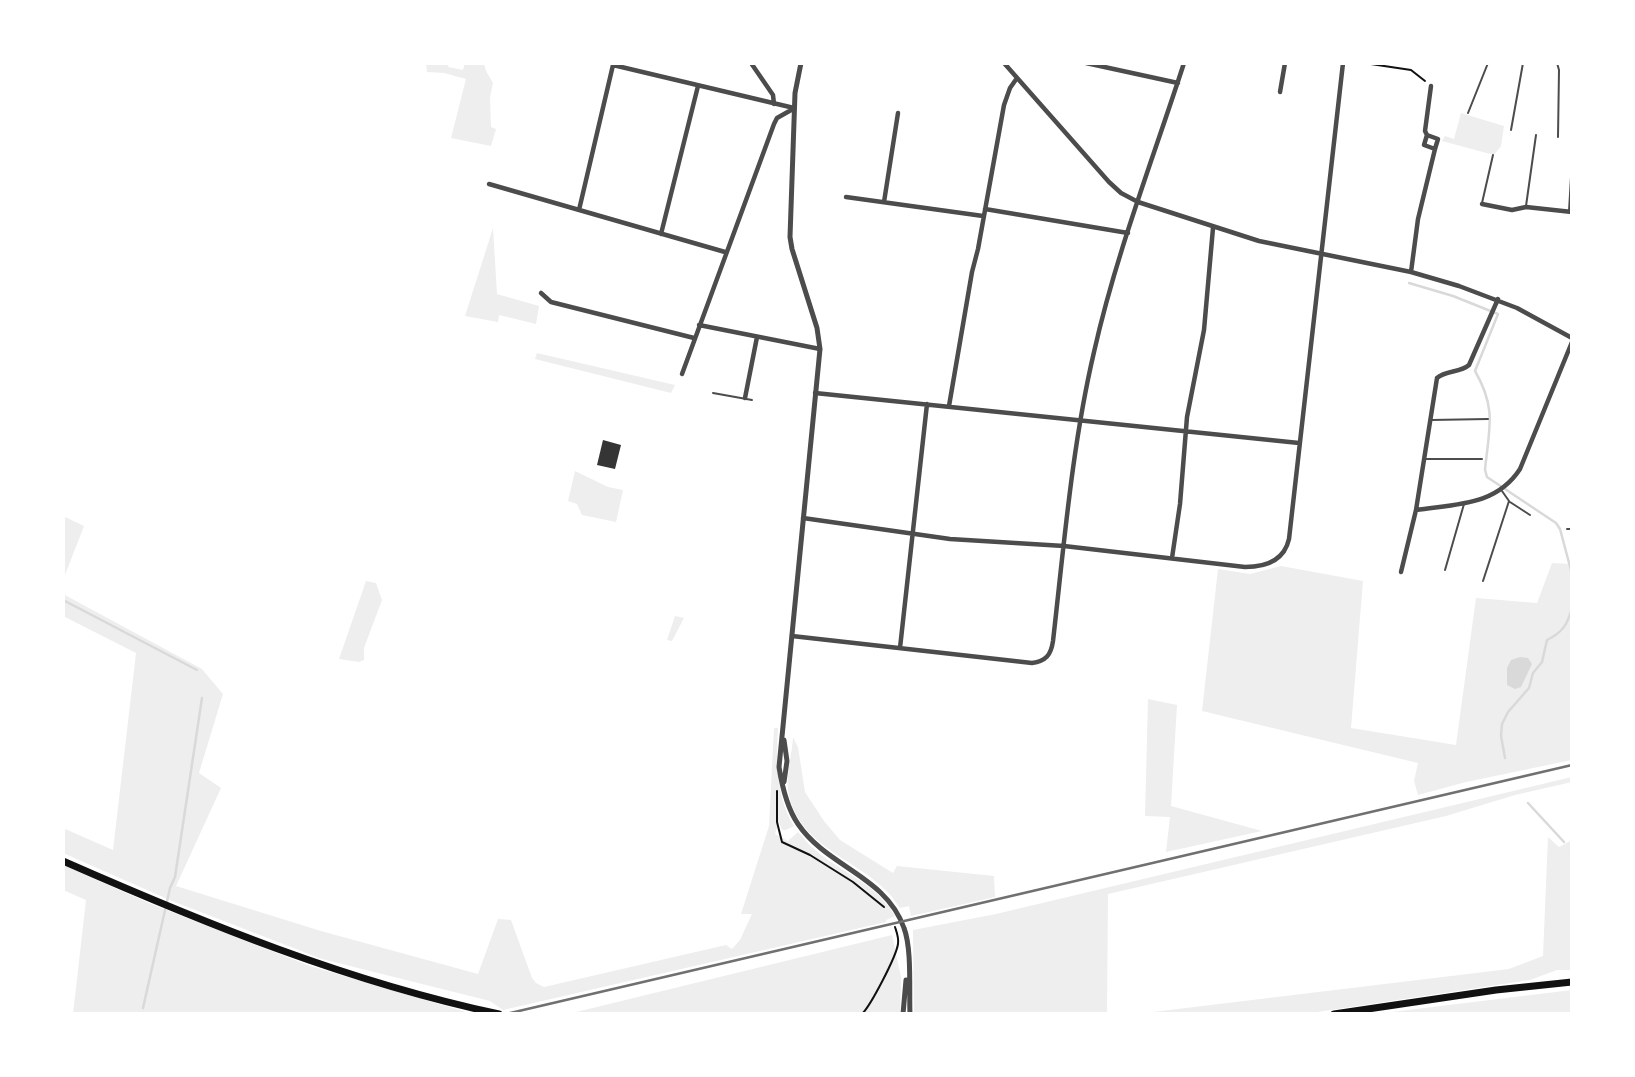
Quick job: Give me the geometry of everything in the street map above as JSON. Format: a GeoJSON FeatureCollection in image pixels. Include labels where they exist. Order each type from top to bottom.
{"type":"FeatureCollection","features":[{"type":"Feature","properties":{"kind":"main road"},"geometry":{"type":"LineString","coordinates":[[63,861],[174,909],[315,963],[499,1014]]}},
{"type":"Feature","properties":{"kind":"main road"},"geometry":{"type":"LineString","coordinates":[[1334,1014],[1496,990],[1572,982]]}},
{"type":"Feature","properties":{"kind":"street"},"geometry":{"type":"LineString","coordinates":[[751,63],[773,95],[774,104]]}},
{"type":"Feature","properties":{"kind":"street"},"geometry":{"type":"LineString","coordinates":[[801,63],[794,108],[791,244],[817,328],[820,349],[783,738],[787,761],[784,785],[790,809],[806,835],[821,849],[879,889],[890,902],[906,935],[910,1014]]}},
{"type":"Feature","properties":{"kind":"street"},"geometry":{"type":"LineString","coordinates":[[1004,63],[1109,182],[1121,193],[1138,202],[1259,241],[1411,272],[1498,299],[1572,340],[1520,469],[1504,489],[1483,499],[1416,510]]}},
{"type":"Feature","properties":{"kind":"street"},"geometry":{"type":"LineString","coordinates":[[1086,63],[1178,83]]}},
{"type":"Feature","properties":{"kind":"street"},"geometry":{"type":"LineString","coordinates":[[792,636],[1032,663],[1045,659],[1052,649],[1080,420],[1097,337],[1184,63]]}},
{"type":"Feature","properties":{"kind":"street"},"geometry":{"type":"LineString","coordinates":[[1280,92],[1285,63]]}},
{"type":"Feature","properties":{"kind":"street"},"geometry":{"type":"LineString","coordinates":[[802,518],[977,541],[1064,546],[1257,567],[1273,563],[1287,548],[1289,539],[1343,63]]}},
{"type":"Feature","properties":{"kind":"street"},"geometry":{"type":"LineString","coordinates":[[579,210],[613,65],[794,108]]}},
{"type":"Feature","properties":{"kind":"street"},"geometry":{"type":"LineString","coordinates":[[950,406],[1004,105],[1017,78]]}},
{"type":"Feature","properties":{"kind":"street"},"geometry":{"type":"LineString","coordinates":[[661,234],[698,86]]}},
{"type":"Feature","properties":{"kind":"street"},"geometry":{"type":"LineString","coordinates":[[1431,86],[1424,145],[1435,149]]}},
{"type":"Feature","properties":{"kind":"street"},"geometry":{"type":"LineString","coordinates":[[682,374],[725,251],[774,124],[777,118],[794,108]]}},
{"type":"Feature","properties":{"kind":"street"},"geometry":{"type":"LineString","coordinates":[[884,202],[898,113]]}},
{"type":"Feature","properties":{"kind":"street"},"geometry":{"type":"LineString","coordinates":[[1411,272],[1418,219],[1438,139],[1427,135]]}},
{"type":"Feature","properties":{"kind":"street"},"geometry":{"type":"LineString","coordinates":[[489,184],[725,251]]}},
{"type":"Feature","properties":{"kind":"street"},"geometry":{"type":"LineString","coordinates":[[846,197],[983,216]]}},
{"type":"Feature","properties":{"kind":"street"},"geometry":{"type":"LineString","coordinates":[[1482,204],[1512,210],[1526,206],[1570,212]]}},
{"type":"Feature","properties":{"kind":"street"},"geometry":{"type":"LineString","coordinates":[[985,209],[1128,233]]}},
{"type":"Feature","properties":{"kind":"street"},"geometry":{"type":"LineString","coordinates":[[1172,558],[1180,504],[1185,432],[1204,330],[1213,228]]}},
{"type":"Feature","properties":{"kind":"street"},"geometry":{"type":"LineString","coordinates":[[541,293],[551,302],[694,338]]}},
{"type":"Feature","properties":{"kind":"street"},"geometry":{"type":"LineString","coordinates":[[1401,572],[1416,510],[1437,379],[1441,374],[1463,370],[1469,365],[1498,299]]}},
{"type":"Feature","properties":{"kind":"street"},"geometry":{"type":"LineString","coordinates":[[699,325],[820,349]]}},
{"type":"Feature","properties":{"kind":"street"},"geometry":{"type":"LineString","coordinates":[[745,398],[757,337]]}},
{"type":"Feature","properties":{"kind":"street"},"geometry":{"type":"LineString","coordinates":[[815,393],[1299,443]]}},
{"type":"Feature","properties":{"kind":"street"},"geometry":{"type":"LineString","coordinates":[[900,648],[927,404]]}},
{"type":"Feature","properties":{"kind":"street"},"geometry":{"type":"LineString","coordinates":[[903,1014],[908,970]]}},
{"type":"Feature","properties":{"kind":"lane"},"geometry":{"type":"LineString","coordinates":[[1468,113],[1488,63]]}},
{"type":"Feature","properties":{"kind":"lane"},"geometry":{"type":"LineString","coordinates":[[1511,131],[1524,63]]}},
{"type":"Feature","properties":{"kind":"lane"},"geometry":{"type":"LineString","coordinates":[[1557,63],[1558,137]]}},
{"type":"Feature","properties":{"kind":"lane"},"geometry":{"type":"LineString","coordinates":[[1526,206],[1536,135]]}},
{"type":"Feature","properties":{"kind":"lane"},"geometry":{"type":"LineString","coordinates":[[1482,204],[1493,155]]}},
{"type":"Feature","properties":{"kind":"lane"},"geometry":{"type":"LineString","coordinates":[[1570,212],[1572,160]]}},
{"type":"Feature","properties":{"kind":"lane"},"geometry":{"type":"LineString","coordinates":[[713,393],[752,400]]}},
{"type":"Feature","properties":{"kind":"lane"},"geometry":{"type":"LineString","coordinates":[[1430,420],[1488,419]]}},
{"type":"Feature","properties":{"kind":"lane"},"geometry":{"type":"LineString","coordinates":[[1424,459],[1482,459]]}},
{"type":"Feature","properties":{"kind":"lane"},"geometry":{"type":"LineString","coordinates":[[1504,489],[1509,501],[1530,515]]}},
{"type":"Feature","properties":{"kind":"lane"},"geometry":{"type":"LineString","coordinates":[[1483,581],[1509,501]]}},
{"type":"Feature","properties":{"kind":"lane"},"geometry":{"type":"LineString","coordinates":[[1445,570],[1465,503]]}},
{"type":"Feature","properties":{"kind":"lane"},"geometry":{"type":"LineString","coordinates":[[1567,529],[1572,529]]}},
{"type":"Feature","properties":{"kind":"path"},"geometry":{"type":"LineString","coordinates":[[1364,63],[1411,70],[1431,86]]}},
{"type":"Feature","properties":{"kind":"path"},"geometry":{"type":"LineString","coordinates":[[777,817],[782,842],[810,855],[853,882],[884,908]]}},
{"type":"Feature","properties":{"kind":"path"},"geometry":{"type":"LineString","coordinates":[[862,1014],[869,1007],[898,946],[894,921]]}},
{"type":"Feature","properties":{"kind":"shaded area"},"geometry":{"type":"Polygon","coordinates":[[[426,63],[449,63],[448,67],[463,70],[465,63],[484,63],[493,83],[490,97],[491,127],[496,129],[491,146],[451,138],[466,79],[427,72],[426,63]]]}},
{"type":"Feature","properties":{"kind":"shaded area"},"geometry":{"type":"Polygon","coordinates":[[[1461,113],[1504,126],[1501,146],[1494,155],[1442,141],[1445,136],[1454,139],[1461,113]]]}},
{"type":"Feature","properties":{"kind":"shaded area"},"geometry":{"type":"Polygon","coordinates":[[[493,228],[497,294],[539,306],[536,324],[499,315],[498,322],[465,316],[493,228]]]}},
{"type":"Feature","properties":{"kind":"shaded area"},"geometry":{"type":"Polygon","coordinates":[[[537,353],[675,385],[671,393],[535,359],[537,353]]]}},
{"type":"Feature","properties":{"kind":"shaded area"},"geometry":{"type":"Polygon","coordinates":[[[575,471],[608,487],[623,490],[616,522],[582,515],[577,504],[568,501],[575,471]]]}},
{"type":"Feature","properties":{"kind":"shaded area"},"geometry":{"type":"Polygon","coordinates":[[[63,516],[84,526],[63,580],[63,516]]]}},
{"type":"Feature","properties":{"kind":"shaded area"},"geometry":{"type":"Polygon","coordinates":[[[1552,563],[1572,564],[1572,760],[1418,795],[1414,781],[1418,763],[1202,711],[1218,569],[1250,574],[1281,566],[1363,581],[1351,728],[1456,745],[1476,598],[1537,603],[1552,563]]]}},
{"type":"Feature","properties":{"kind":"shaded area"},"geometry":{"type":"Polygon","coordinates":[[[366,581],[376,583],[382,600],[364,648],[364,660],[359,662],[339,659],[366,581]]]}},
{"type":"Feature","properties":{"kind":"shaded area"},"geometry":{"type":"Polygon","coordinates":[[[63,594],[202,669],[223,694],[199,773],[221,788],[176,886],[321,931],[478,974],[498,919],[511,920],[532,978],[544,987],[726,945],[732,949],[740,940],[752,914],[741,914],[769,826],[774,728],[778,728],[777,766],[780,791],[794,826],[782,830],[779,822],[775,834],[788,841],[798,832],[825,858],[868,886],[895,916],[886,922],[503,1010],[490,1001],[322,959],[172,901],[63,853],[63,828],[113,850],[136,653],[63,616],[63,594]]]}},
{"type":"Feature","properties":{"kind":"shaded area"},"geometry":{"type":"Polygon","coordinates":[[[675,616],[684,618],[672,641],[667,640],[675,616]]]}},
{"type":"Feature","properties":{"kind":"shaded area"},"geometry":{"type":"Polygon","coordinates":[[[1528,658],[1532,664],[1521,687],[1515,689],[1507,685],[1507,668],[1511,660],[1528,658]]]}},
{"type":"Feature","properties":{"kind":"shaded area"},"geometry":{"type":"Polygon","coordinates":[[[1148,699],[1177,705],[1171,806],[1262,831],[1166,852],[1170,817],[1145,816],[1148,699]]]}},
{"type":"Feature","properties":{"kind":"shaded area"},"geometry":{"type":"Polygon","coordinates":[[[793,737],[798,747],[805,792],[840,840],[893,873],[897,866],[994,876],[995,897],[911,916],[909,906],[900,908],[888,892],[873,879],[822,844],[796,815],[788,789],[793,737]]]}},
{"type":"Feature","properties":{"kind":"shaded area"},"geometry":{"type":"Polygon","coordinates":[[[1572,777],[1572,782],[1515,795],[1446,816],[1108,894],[1107,1014],[914,1014],[913,930],[996,914],[1572,777]]]}},
{"type":"Feature","properties":{"kind":"shaded area"},"geometry":{"type":"Polygon","coordinates":[[[1548,837],[1559,847],[1572,840],[1572,970],[1557,970],[1530,980],[1304,1014],[1136,1014],[1509,969],[1543,956],[1548,837]]]}},
{"type":"Feature","properties":{"kind":"shaded area"},"geometry":{"type":"Polygon","coordinates":[[[63,865],[151,904],[310,966],[473,1014],[73,1014],[86,900],[63,890],[63,865]]]}},
{"type":"Feature","properties":{"kind":"shaded area"},"geometry":{"type":"Polygon","coordinates":[[[892,935],[901,977],[900,1014],[568,1014],[892,935]]]}},
{"type":"Feature","properties":{"kind":"shaded area"},"geometry":{"type":"Polygon","coordinates":[[[1572,990],[1572,1014],[1375,1014],[1572,990]]]}},
{"type":"Feature","properties":{"kind":"building"},"geometry":{"type":"Polygon","coordinates":[[[603,440],[621,445],[615,469],[597,465],[603,440]]]}},
{"type":"Feature","properties":{"kind":"waterway"},"geometry":{"type":"LineString","coordinates":[[1409,283],[1453,296],[1498,314],[1475,371],[1489,408],[1485,470],[1487,477],[1556,523],[1572,574]]}},
{"type":"Feature","properties":{"kind":"waterway"},"geometry":{"type":"LineString","coordinates":[[63,600],[197,670]]}},
{"type":"Feature","properties":{"kind":"waterway"},"geometry":{"type":"LineString","coordinates":[[1505,758],[1502,724],[1508,712],[1529,688],[1533,673],[1542,662],[1547,640],[1564,627],[1572,607]]}},
{"type":"Feature","properties":{"kind":"waterway"},"geometry":{"type":"LineString","coordinates":[[143,1008],[170,888],[175,877],[202,698]]}},
{"type":"Feature","properties":{"kind":"waterway"},"geometry":{"type":"LineString","coordinates":[[1528,803],[1564,842]]}},
{"type":"Feature","properties":{"kind":"railway"},"geometry":{"type":"LineString","coordinates":[[506,1014],[1572,765]]}}]}
